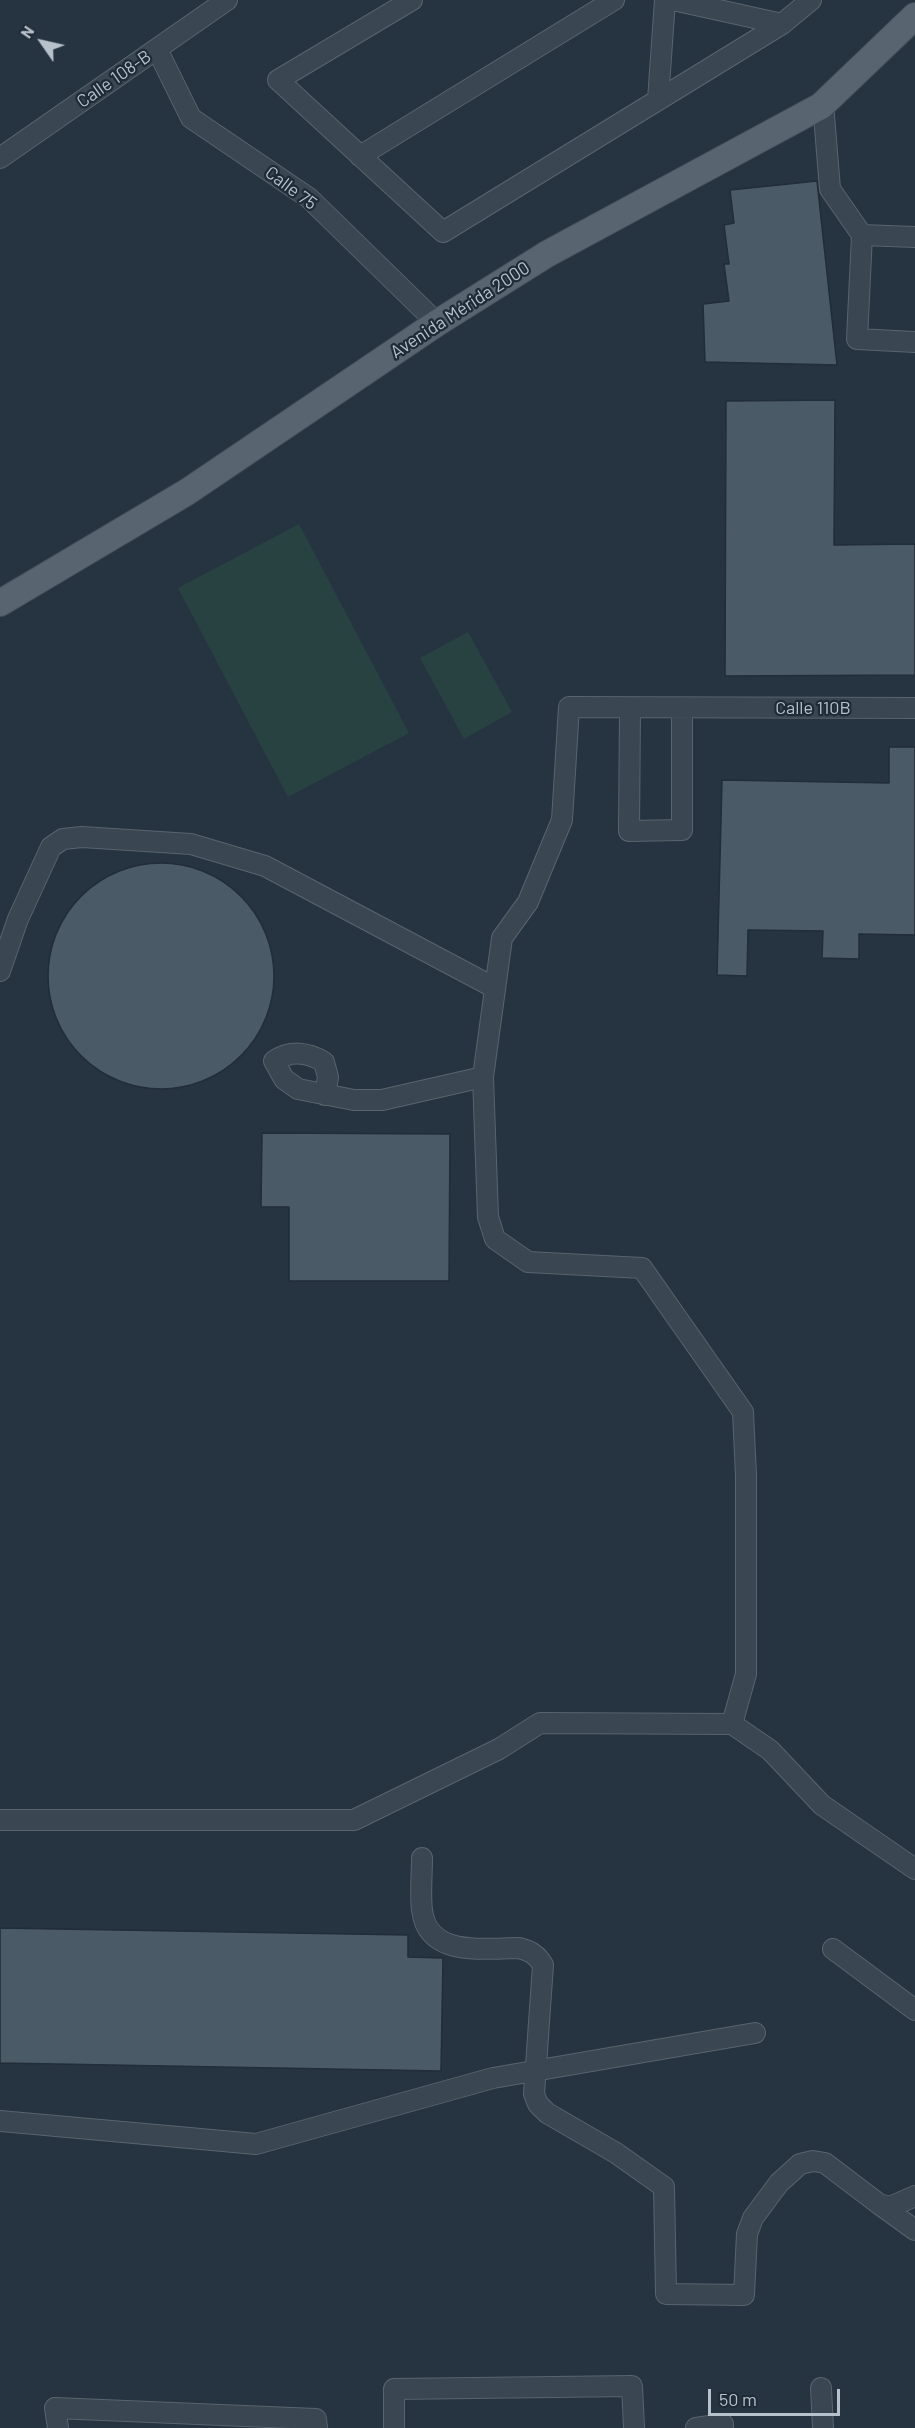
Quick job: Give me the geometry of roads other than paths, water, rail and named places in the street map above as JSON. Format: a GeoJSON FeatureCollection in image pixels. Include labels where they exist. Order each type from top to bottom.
{"type":"FeatureCollection","features":[{"type":"Feature","properties":{"kind":"main road","name":"Avenida Mérida 2000"},"geometry":{"type":"LineString","coordinates":[[0,603],[186,492],[437,323],[547,254],[824,103],[915,16]]}},
{"type":"Feature","properties":{"kind":"street","name":"Calle 108-B"},"geometry":{"type":"LineString","coordinates":[[0,158],[227,0]]}},
{"type":"Feature","properties":{"kind":"street"},"geometry":{"type":"LineString","coordinates":[[412,0],[278,80],[443,232],[782,24],[811,0]]}},
{"type":"Feature","properties":{"kind":"street"},"geometry":{"type":"LineString","coordinates":[[360,156],[614,0]]}},
{"type":"Feature","properties":{"kind":"street"},"geometry":{"type":"LineString","coordinates":[[657,100],[665,0]]}},
{"type":"Feature","properties":{"kind":"street"},"geometry":{"type":"LineString","coordinates":[[673,0],[782,24]]}},
{"type":"Feature","properties":{"kind":"street","name":"Calle 75"},"geometry":{"type":"LineString","coordinates":[[157,49],[191,118],[309,198],[437,323]]}},
{"type":"Feature","properties":{"kind":"street"},"geometry":{"type":"LineString","coordinates":[[824,103],[830,189],[862,235],[857,339],[915,342]]}},
{"type":"Feature","properties":{"kind":"street"},"geometry":{"type":"LineString","coordinates":[[862,235],[915,237]]}},
{"type":"Feature","properties":{"kind":"street","name":"Calle 110B"},"geometry":{"type":"LineString","coordinates":[[495,988],[502,938],[528,902],[562,820],[569,707],[915,708]]}},
{"type":"Feature","properties":{"kind":"street"},"geometry":{"type":"LineString","coordinates":[[630,708],[629,831],[682,830],[682,708]]}},
{"type":"Feature","properties":{"kind":"street"},"geometry":{"type":"LineString","coordinates":[[0,971],[18,919],[51,847],[63,839],[82,837],[191,844],[265,866],[495,988],[483,1077],[488,1218],[495,1239],[528,1262],[642,1268],[743,1412],[746,1476],[747,1674],[732,1725]]}},
{"type":"Feature","properties":{"kind":"street"},"geometry":{"type":"LineString","coordinates":[[325,1095],[354,1100],[382,1100],[483,1077]]}},
{"type":"Feature","properties":{"kind":"street"},"geometry":{"type":"LineString","coordinates":[[0,1821],[354,1820],[499,1749],[540,1723],[732,1725],[770,1750],[822,1804],[915,1869]]}},
{"type":"Feature","properties":{"kind":"street"},"geometry":{"type":"LineString","coordinates":[[422,1858],[422,1910],[426,1925],[433,1935],[443,1943],[455,1948],[519,1948],[538,1957],[543,1965],[534,2094],[538,2104],[547,2113],[616,2153],[664,2187],[666,2294],[744,2295],[747,2234],[753,2218],[779,2183],[800,2164],[813,2161],[825,2163],[915,2230]]}},
{"type":"Feature","properties":{"kind":"street"},"geometry":{"type":"LineString","coordinates":[[833,1949],[915,2010]]}},
{"type":"Feature","properties":{"kind":"street"},"geometry":{"type":"LineString","coordinates":[[0,2121],[255,2144],[492,2078],[755,2033]]}},
{"type":"Feature","properties":{"kind":"street"},"geometry":{"type":"LineString","coordinates":[[879,2204],[890,2207],[915,2196]]}},
{"type":"Feature","properties":{"kind":"street"},"geometry":{"type":"LineString","coordinates":[[394,2428],[394,2389],[632,2386],[634,2428]]}},
{"type":"Feature","properties":{"kind":"street"},"geometry":{"type":"LineString","coordinates":[[821,2388],[824,2428]]}},
{"type":"Feature","properties":{"kind":"street"},"geometry":{"type":"LineString","coordinates":[[58,2428],[56,2408],[316,2419],[317,2428]]}},
{"type":"Feature","properties":{"kind":"street"},"geometry":{"type":"LineString","coordinates":[[696,2428],[723,2424],[723,2428]]}}]}
